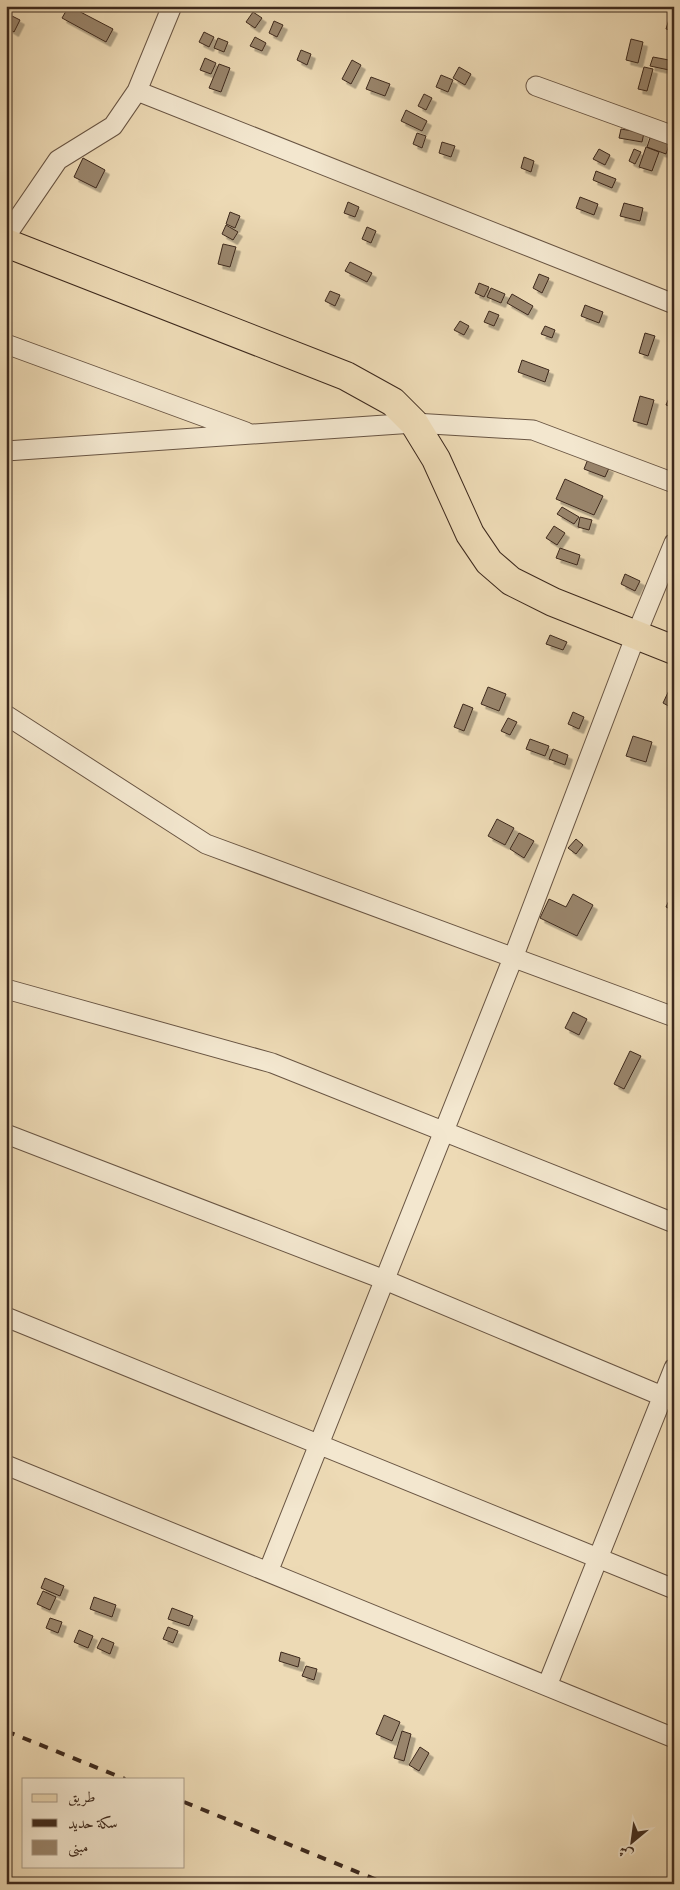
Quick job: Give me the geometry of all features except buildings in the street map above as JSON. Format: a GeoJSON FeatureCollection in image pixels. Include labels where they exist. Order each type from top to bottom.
{"type":"FeatureCollection","features":[{"type":"Feature","properties":{"kind":"main road"},"geometry":{"type":"LineString","coordinates":[[6,243],[346,376],[393,402],[414,423],[436,459],[470,534],[489,562],[511,581],[553,602],[674,650]]}},
{"type":"Feature","properties":{"kind":"street"},"geometry":{"type":"LineString","coordinates":[[6,236],[58,160],[113,126],[137,91],[172,6]]}},
{"type":"Feature","properties":{"kind":"street"},"geometry":{"type":"LineString","coordinates":[[536,86],[674,136]]}},
{"type":"Feature","properties":{"kind":"street"},"geometry":{"type":"LineString","coordinates":[[137,91],[674,304]]}},
{"type":"Feature","properties":{"kind":"street"},"geometry":{"type":"LineString","coordinates":[[6,344],[252,434]]}},
{"type":"Feature","properties":{"kind":"street"},"geometry":{"type":"LineString","coordinates":[[6,450],[414,423],[533,430],[674,484]]}},
{"type":"Feature","properties":{"kind":"street"},"geometry":{"type":"LineString","coordinates":[[268,1572],[513,958],[636,635],[674,543]]}},
{"type":"Feature","properties":{"kind":"street"},"geometry":{"type":"LineString","coordinates":[[6,715],[206,844],[674,1017]]}},
{"type":"Feature","properties":{"kind":"street"},"geometry":{"type":"LineString","coordinates":[[6,989],[272,1063],[674,1223]]}},
{"type":"Feature","properties":{"kind":"street"},"geometry":{"type":"LineString","coordinates":[[6,1134],[384,1280],[668,1398]]}},
{"type":"Feature","properties":{"kind":"street"},"geometry":{"type":"LineString","coordinates":[[6,1317],[674,1589]]}},
{"type":"Feature","properties":{"kind":"street"},"geometry":{"type":"LineString","coordinates":[[547,1686],[598,1558],[668,1398],[674,1368]]}},
{"type":"Feature","properties":{"kind":"street"},"geometry":{"type":"LineString","coordinates":[[6,1466],[674,1738]]}},
{"type":"Feature","properties":{"kind":"railway"},"geometry":{"type":"LineString","coordinates":[[6,1731],[123,1778]]}},
{"type":"Feature","properties":{"kind":"railway"},"geometry":{"type":"LineString","coordinates":[[185,1802],[387,1884]]}}]}
